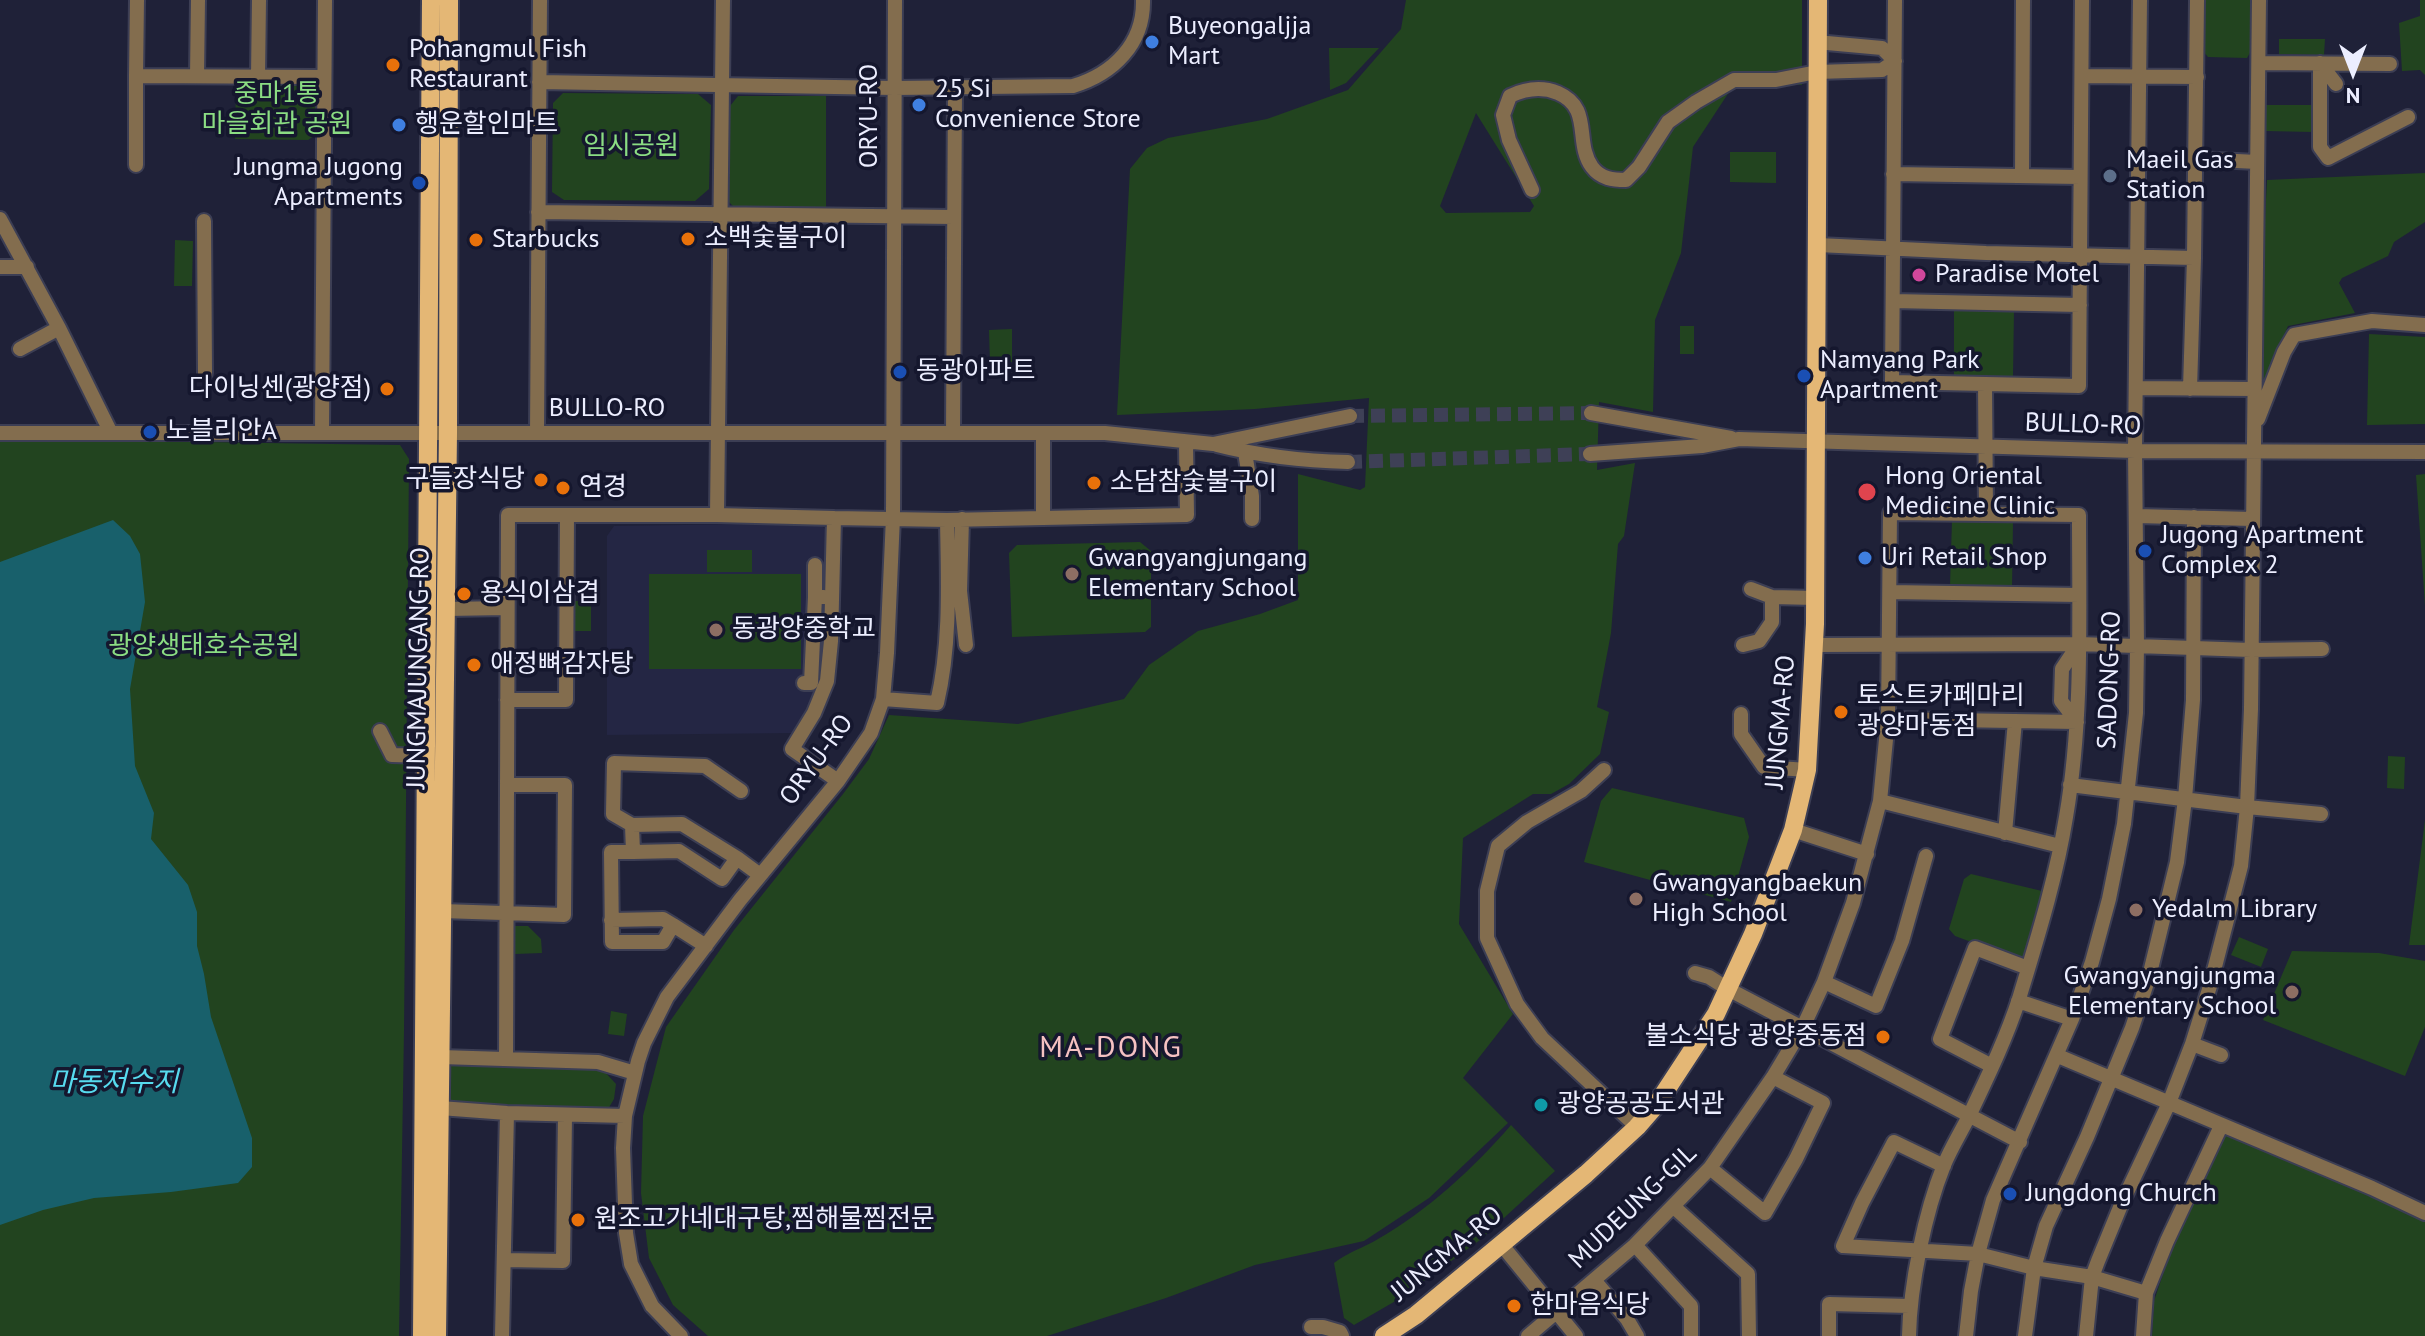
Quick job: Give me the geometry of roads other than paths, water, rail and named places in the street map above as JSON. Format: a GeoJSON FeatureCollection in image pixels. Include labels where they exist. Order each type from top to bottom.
{"type":"FeatureCollection","features":[{"type":"Feature","properties":{"kind":"main road","name":"JUNGMAJUNGANG-RO"},"geometry":{"type":"LineString","coordinates":[[422,1336],[431,0]]}},
{"type":"Feature","properties":{"kind":"main road","name":"JUNGMAJUNGANG-RO"},"geometry":{"type":"LineString","coordinates":[[437,1336],[448,433],[449,0]]}},
{"type":"Feature","properties":{"kind":"main road","name":"JUNGMA-RO"},"geometry":{"type":"LineString","coordinates":[[1384,1336],[1416,1315],[1586,1174],[1657,1104],[1716,1014],[1753,934],[1793,830],[1807,770],[1816,598],[1818,0]]}},
{"type":"Feature","properties":{"kind":"street"},"geometry":{"type":"LineString","coordinates":[[136,165],[137,0]]}},
{"type":"Feature","properties":{"kind":"street"},"geometry":{"type":"LineString","coordinates":[[197,76],[198,0]]}},
{"type":"Feature","properties":{"kind":"street"},"geometry":{"type":"LineString","coordinates":[[258,76],[259,0]]}},
{"type":"Feature","properties":{"kind":"street"},"geometry":{"type":"LineString","coordinates":[[322,433],[325,0]]}},
{"type":"Feature","properties":{"kind":"street"},"geometry":{"type":"LineString","coordinates":[[537,433],[540,0]]}},
{"type":"Feature","properties":{"kind":"street"},"geometry":{"type":"LineString","coordinates":[[717,515],[723,0]]}},
{"type":"Feature","properties":{"kind":"street","name":"ORYU-RO"},"geometry":{"type":"LineString","coordinates":[[680,1336],[652,1306],[631,1264],[626,1233],[625,1116],[644,1043],[667,997],[760,875],[838,781],[871,733],[883,699],[893,517],[895,0]]}},
{"type":"Feature","properties":{"kind":"street"},"geometry":{"type":"LineString","coordinates":[[539,82],[894,88],[1073,86],[1095,79],[1133,45],[1144,9],[1143,0]]}},
{"type":"Feature","properties":{"kind":"street"},"geometry":{"type":"LineString","coordinates":[[1895,0],[1892,382],[2079,386],[2082,0]]}},
{"type":"Feature","properties":{"kind":"street"},"geometry":{"type":"LineString","coordinates":[[2022,176],[2023,0]]}},
{"type":"Feature","properties":{"kind":"street","name":"SADONG-RO"},"geometry":{"type":"LineString","coordinates":[[1966,1336],[1978,1254],[1993,1200],[2058,1056],[2092,962],[2124,824],[2136,713],[2135,451],[2140,0]]}},
{"type":"Feature","properties":{"kind":"street"},"geometry":{"type":"LineString","coordinates":[[2190,389],[2197,0]]}},
{"type":"Feature","properties":{"kind":"street"},"geometry":{"type":"LineString","coordinates":[[2086,1336],[2092,1277],[2192,1044],[2241,866],[2247,807],[2251,650],[2259,0]]}},
{"type":"Feature","properties":{"kind":"street"},"geometry":{"type":"LineString","coordinates":[[1816,42],[1882,48],[1895,61]]}},
{"type":"Feature","properties":{"kind":"street"},"geometry":{"type":"LineString","coordinates":[[1532,190],[1509,140],[1503,115],[1510,96],[1527,89],[1553,91],[1572,99],[1580,117],[1583,142],[1592,167],[1608,179],[1626,180],[1639,167],[1668,122],[1734,80],[1776,80],[1817,72],[1882,70],[1895,61]]}},
{"type":"Feature","properties":{"kind":"street"},"geometry":{"type":"LineString","coordinates":[[2259,63],[2390,64]]}},
{"type":"Feature","properties":{"kind":"street"},"geometry":{"type":"LineString","coordinates":[[2320,63],[2336,84]]}},
{"type":"Feature","properties":{"kind":"street"},"geometry":{"type":"LineString","coordinates":[[2320,63],[2320,147],[2328,158],[2408,117]]}},
{"type":"Feature","properties":{"kind":"street"},"geometry":{"type":"LineString","coordinates":[[136,76],[324,77]]}},
{"type":"Feature","properties":{"kind":"street"},"geometry":{"type":"LineString","coordinates":[[2082,76],[2197,77]]}},
{"type":"Feature","properties":{"kind":"street"},"geometry":{"type":"LineString","coordinates":[[953,433],[955,88]]}},
{"type":"Feature","properties":{"kind":"street"},"geometry":{"type":"LineString","coordinates":[[2196,159],[2257,162]]}},
{"type":"Feature","properties":{"kind":"street"},"geometry":{"type":"LineString","coordinates":[[1893,174],[2080,177]]}},
{"type":"Feature","properties":{"kind":"street"},"geometry":{"type":"LineString","coordinates":[[538,212],[954,217]]}},
{"type":"Feature","properties":{"kind":"street"},"geometry":{"type":"LineString","coordinates":[[0,219],[111,433]]}},
{"type":"Feature","properties":{"kind":"street"},"geometry":{"type":"LineString","coordinates":[[204,221],[205,373]]}},
{"type":"Feature","properties":{"kind":"street"},"geometry":{"type":"LineString","coordinates":[[1818,245],[1893,250],[2194,258]]}},
{"type":"Feature","properties":{"kind":"street"},"geometry":{"type":"LineString","coordinates":[[0,267],[27,267]]}},
{"type":"Feature","properties":{"kind":"street"},"geometry":{"type":"LineString","coordinates":[[1893,301],[2080,305]]}},
{"type":"Feature","properties":{"kind":"street"},"geometry":{"type":"LineString","coordinates":[[2254,427],[2294,335],[2372,321],[2425,325]]}},
{"type":"Feature","properties":{"kind":"street"},"geometry":{"type":"LineString","coordinates":[[20,349],[59,328]]}},
{"type":"Feature","properties":{"kind":"street"},"geometry":{"type":"LineString","coordinates":[[1909,1336],[1910,1306],[1921,1251],[1944,1166],[1992,1066],[2018,1001],[2052,887],[2070,785],[2077,722],[2079,515],[1986,513],[1985,384]]}},
{"type":"Feature","properties":{"kind":"street"},"geometry":{"type":"LineString","coordinates":[[2136,388],[2254,389]]}},
{"type":"Feature","properties":{"kind":"street","name":"BULLO-RO"},"geometry":{"type":"LineString","coordinates":[[1591,413],[1739,439],[2135,451],[2425,452]]}},
{"type":"Feature","properties":{"kind":"street","name":"BULLO-RO"},"geometry":{"type":"LineString","coordinates":[[1213,444],[1350,416]]}},
{"type":"Feature","properties":{"kind":"street","name":"BULLO-RO"},"geometry":{"type":"LineString","coordinates":[[0,433],[1105,433],[1213,444],[1245,452],[1313,461],[1348,462]]}},
{"type":"Feature","properties":{"kind":"street"},"geometry":{"type":"LineString","coordinates":[[1043,433],[1043,518]]}},
{"type":"Feature","properties":{"kind":"street","name":"BULLO-RO"},"geometry":{"type":"LineString","coordinates":[[1590,454],[1702,446],[1739,439]]}},
{"type":"Feature","properties":{"kind":"street"},"geometry":{"type":"LineString","coordinates":[[506,1059],[508,515],[954,519],[1187,515],[1186,443]]}},
{"type":"Feature","properties":{"kind":"street"},"geometry":{"type":"LineString","coordinates":[[1245,452],[1252,519]]}},
{"type":"Feature","properties":{"kind":"street","name":"MUDEUNG-GIL"},"geometry":{"type":"LineString","coordinates":[[1528,1336],[1635,1245],[1710,1168],[1773,1077],[1803,1027],[1824,982],[1853,903],[1880,801],[1888,719],[1890,513],[1986,513]]}},
{"type":"Feature","properties":{"kind":"street"},"geometry":{"type":"LineString","coordinates":[[507,700],[566,700],[567,515]]}},
{"type":"Feature","properties":{"kind":"street"},"geometry":{"type":"LineString","coordinates":[[2137,516],[2252,519]]}},
{"type":"Feature","properties":{"kind":"street"},"geometry":{"type":"LineString","coordinates":[[2025,1336],[2034,1268],[2046,1226],[2132,1028],[2156,950],[2177,862],[2193,700],[2194,517]]}},
{"type":"Feature","properties":{"kind":"street"},"geometry":{"type":"LineString","coordinates":[[834,518],[827,681],[814,713],[792,749],[838,781]]}},
{"type":"Feature","properties":{"kind":"street"},"geometry":{"type":"LineString","coordinates":[[954,519],[966,645]]}},
{"type":"Feature","properties":{"kind":"street"},"geometry":{"type":"LineString","coordinates":[[883,699],[937,703],[942,681],[954,519]]}},
{"type":"Feature","properties":{"kind":"street"},"geometry":{"type":"LineString","coordinates":[[804,683],[811,683],[815,565]]}},
{"type":"Feature","properties":{"kind":"street"},"geometry":{"type":"LineString","coordinates":[[1751,589],[1772,597],[1816,598]]}},
{"type":"Feature","properties":{"kind":"street"},"geometry":{"type":"LineString","coordinates":[[1890,592],[2079,595]]}},
{"type":"Feature","properties":{"kind":"street"},"geometry":{"type":"LineString","coordinates":[[815,597],[832,597]]}},
{"type":"Feature","properties":{"kind":"street"},"geometry":{"type":"LineString","coordinates":[[1743,645],[1759,641],[1772,622],[1772,597]]}},
{"type":"Feature","properties":{"kind":"street"},"geometry":{"type":"LineString","coordinates":[[446,609],[507,608]]}},
{"type":"Feature","properties":{"kind":"street"},"geometry":{"type":"LineString","coordinates":[[1814,645],[2079,644],[2251,650],[2322,649]]}},
{"type":"Feature","properties":{"kind":"street"},"geometry":{"type":"LineString","coordinates":[[1741,714],[1741,734],[1764,767],[1807,770]]}},
{"type":"Feature","properties":{"kind":"street"},"geometry":{"type":"LineString","coordinates":[[1888,719],[2077,722]]}},
{"type":"Feature","properties":{"kind":"street"},"geometry":{"type":"LineString","coordinates":[[2005,833],[2015,721]]}},
{"type":"Feature","properties":{"kind":"street"},"geometry":{"type":"LineString","coordinates":[[380,731],[392,755],[426,756]]}},
{"type":"Feature","properties":{"kind":"street"},"geometry":{"type":"LineString","coordinates":[[741,791],[705,766],[614,763],[613,814],[632,825],[682,824],[760,875]]}},
{"type":"Feature","properties":{"kind":"street"},"geometry":{"type":"LineString","coordinates":[[1604,770],[1581,791],[1527,822],[1498,846],[1487,891],[1487,938],[1517,1004],[1542,1038],[1637,1127]]}},
{"type":"Feature","properties":{"kind":"street"},"geometry":{"type":"LineString","coordinates":[[442,911],[564,915],[565,785],[507,785]]}},
{"type":"Feature","properties":{"kind":"street"},"geometry":{"type":"LineString","coordinates":[[2070,785],[2321,814]]}},
{"type":"Feature","properties":{"kind":"street"},"geometry":{"type":"LineString","coordinates":[[1880,801],[2060,846]]}},
{"type":"Feature","properties":{"kind":"street"},"geometry":{"type":"LineString","coordinates":[[632,825],[633,852]]}},
{"type":"Feature","properties":{"kind":"street"},"geometry":{"type":"LineString","coordinates":[[1793,830],[1867,854]]}},
{"type":"Feature","properties":{"kind":"street"},"geometry":{"type":"LineString","coordinates":[[673,925],[663,942],[612,942],[611,852],[679,851],[722,879],[737,858]]}},
{"type":"Feature","properties":{"kind":"street"},"geometry":{"type":"LineString","coordinates":[[1824,982],[1876,1006],[1902,941],[1926,856]]}},
{"type":"Feature","properties":{"kind":"street"},"geometry":{"type":"LineString","coordinates":[[611,920],[663,919],[706,946]]}},
{"type":"Feature","properties":{"kind":"street"},"geometry":{"type":"LineString","coordinates":[[1992,1066],[1940,1039],[1975,948],[2028,968]]}},
{"type":"Feature","properties":{"kind":"street"},"geometry":{"type":"LineString","coordinates":[[1695,973],[1709,977],[2020,1142]]}},
{"type":"Feature","properties":{"kind":"street"},"geometry":{"type":"LineString","coordinates":[[2018,1001],[2072,1019]]}},
{"type":"Feature","properties":{"kind":"street"},"geometry":{"type":"LineString","coordinates":[[2192,1044],[2221,1055]]}},
{"type":"Feature","properties":{"kind":"street"},"geometry":{"type":"LineString","coordinates":[[2058,1056],[2424,1211]]}},
{"type":"Feature","properties":{"kind":"street"},"geometry":{"type":"LineString","coordinates":[[441,1057],[598,1062],[635,1073]]}},
{"type":"Feature","properties":{"kind":"street"},"geometry":{"type":"LineString","coordinates":[[1710,1168],[1765,1213],[1823,1103],[1773,1077]]}},
{"type":"Feature","properties":{"kind":"street"},"geometry":{"type":"LineString","coordinates":[[440,1108],[565,1116],[625,1116]]}},
{"type":"Feature","properties":{"kind":"street"},"geometry":{"type":"LineString","coordinates":[[502,1336],[507,1113]]}},
{"type":"Feature","properties":{"kind":"street"},"geometry":{"type":"LineString","coordinates":[[504,1260],[563,1261],[565,1116]]}},
{"type":"Feature","properties":{"kind":"street"},"geometry":{"type":"LineString","coordinates":[[2143,1336],[2146,1293],[2221,1126]]}},
{"type":"Feature","properties":{"kind":"street"},"geometry":{"type":"LineString","coordinates":[[1944,1166],[1894,1142],[1843,1246],[1978,1254],[2034,1268],[2092,1277],[2146,1293]]}},
{"type":"Feature","properties":{"kind":"street"},"geometry":{"type":"LineString","coordinates":[[1674,1207],[1748,1274],[1749,1336]]}},
{"type":"Feature","properties":{"kind":"street"},"geometry":{"type":"LineString","coordinates":[[1501,1244],[1576,1336]]}},
{"type":"Feature","properties":{"kind":"street"},"geometry":{"type":"LineString","coordinates":[[1635,1245],[1691,1306],[1691,1336]]}},
{"type":"Feature","properties":{"kind":"street"},"geometry":{"type":"LineString","coordinates":[[1594,1280],[1627,1319],[1637,1336]]}},
{"type":"Feature","properties":{"kind":"street"},"geometry":{"type":"LineString","coordinates":[[1829,1336],[1829,1304],[1910,1306]]}},
{"type":"Feature","properties":{"kind":"street"},"geometry":{"type":"LineString","coordinates":[[1311,1327],[1323,1327],[1340,1332],[1342,1336]]}},
{"type":"Feature","properties":{"kind":"water","name":"마동저수지"},"geometry":{"type":"Polygon","coordinates":[[[113,520],[130,536],[140,554],[145,602],[130,689],[135,766],[154,813],[151,839],[188,885],[197,912],[197,946],[211,1017],[252,1138],[252,1167],[238,1183],[94,1198],[43,1210],[0,1225],[0,562],[113,520]]]}},
{"type":"Feature","properties":{"kind":"tunnel"},"geometry":{"type":"LineString","coordinates":[[1350,416],[1591,413]]}},
{"type":"Feature","properties":{"kind":"tunnel"},"geometry":{"type":"LineString","coordinates":[[1348,462],[1590,454]]}},
{"type":"Feature","properties":{"kind":"place","name":"Buyeongaljja Mart"},"geometry":{"type":"Point","coordinates":[1152,42]}},
{"type":"Feature","properties":{"kind":"place","name":"Pohangmul Fish Restaurant"},"geometry":{"type":"Point","coordinates":[393,65]}},
{"type":"Feature","properties":{"kind":"place","name":"25 Si Convenience Store"},"geometry":{"type":"Point","coordinates":[919,105]}},
{"type":"Feature","properties":{"kind":"place","name":"행운할인마트"},"geometry":{"type":"Point","coordinates":[399,125]}},
{"type":"Feature","properties":{"kind":"place","name":"Maeil Gas Station"},"geometry":{"type":"Point","coordinates":[2110,176]}},
{"type":"Feature","properties":{"kind":"place","name":"Jungma Jugong Apartments"},"geometry":{"type":"Point","coordinates":[419,183]}},
{"type":"Feature","properties":{"kind":"place","name":"소백숯불구이"},"geometry":{"type":"Point","coordinates":[688,239]}},
{"type":"Feature","properties":{"kind":"place","name":"Starbucks"},"geometry":{"type":"Point","coordinates":[476,240]}},
{"type":"Feature","properties":{"kind":"place","name":"Paradise Motel"},"geometry":{"type":"Point","coordinates":[1919,275]}},
{"type":"Feature","properties":{"kind":"place","name":"동광아파트"},"geometry":{"type":"Point","coordinates":[900,372]}},
{"type":"Feature","properties":{"kind":"place","name":"Namyang Park Apartment"},"geometry":{"type":"Point","coordinates":[1804,376]}},
{"type":"Feature","properties":{"kind":"place","name":"다이닝센(광양점)"},"geometry":{"type":"Point","coordinates":[387,389]}},
{"type":"Feature","properties":{"kind":"place","name":"노블리안A"},"geometry":{"type":"Point","coordinates":[150,432]}},
{"type":"Feature","properties":{"kind":"place","name":"구들장식당"},"geometry":{"type":"Point","coordinates":[541,480]}},
{"type":"Feature","properties":{"kind":"place","name":"소담참숯불구이"},"geometry":{"type":"Point","coordinates":[1094,483]}},
{"type":"Feature","properties":{"kind":"place","name":"연경"},"geometry":{"type":"Point","coordinates":[563,488]}},
{"type":"Feature","properties":{"kind":"place","name":"Hong Oriental Medicine Clinic"},"geometry":{"type":"Point","coordinates":[1867,492]}},
{"type":"Feature","properties":{"kind":"place","name":"Jugong Apartment Complex 2"},"geometry":{"type":"Point","coordinates":[2145,551]}},
{"type":"Feature","properties":{"kind":"place","name":"Uri Retail Shop"},"geometry":{"type":"Point","coordinates":[1865,558]}},
{"type":"Feature","properties":{"kind":"place","name":"Gwangyangjungang Elementary School"},"geometry":{"type":"Point","coordinates":[1072,574]}},
{"type":"Feature","properties":{"kind":"place","name":"용식이삼겹"},"geometry":{"type":"Point","coordinates":[464,594]}},
{"type":"Feature","properties":{"kind":"place","name":"동광양중학교"},"geometry":{"type":"Point","coordinates":[716,630]}},
{"type":"Feature","properties":{"kind":"place","name":"애정뼈감자탕"},"geometry":{"type":"Point","coordinates":[474,665]}},
{"type":"Feature","properties":{"kind":"place","name":"토스트카페마리 광양마동점"},"geometry":{"type":"Point","coordinates":[1841,712]}},
{"type":"Feature","properties":{"kind":"place","name":"Gwangyangbaekun High School"},"geometry":{"type":"Point","coordinates":[1636,899]}},
{"type":"Feature","properties":{"kind":"place","name":"Yedalm Library"},"geometry":{"type":"Point","coordinates":[2136,910]}},
{"type":"Feature","properties":{"kind":"place","name":"Gwangyangjungma Elementary School"},"geometry":{"type":"Point","coordinates":[2292,992]}},
{"type":"Feature","properties":{"kind":"place","name":"불소식당 광양중동점"},"geometry":{"type":"Point","coordinates":[1883,1037]}},
{"type":"Feature","properties":{"kind":"place","name":"광양공공도서관"},"geometry":{"type":"Point","coordinates":[1541,1105]}},
{"type":"Feature","properties":{"kind":"place","name":"Jungdong Church"},"geometry":{"type":"Point","coordinates":[2010,1194]}},
{"type":"Feature","properties":{"kind":"place","name":"원조고가네대구탕,찜해물찜전문"},"geometry":{"type":"Point","coordinates":[578,1220]}},
{"type":"Feature","properties":{"kind":"place","name":"한마음식당"},"geometry":{"type":"Point","coordinates":[1514,1306]}},
{"type":"Feature","properties":{"kind":"district","name":"MA-DONG"},"geometry":{"type":"Point","coordinates":[1111,1048]}},
{"type":"Feature","properties":{"kind":"park label","name":"중마1통 마을회관 공원"},"geometry":{"type":"Point","coordinates":[277,110]}},
{"type":"Feature","properties":{"kind":"park label","name":"임시공원"},"geometry":{"type":"Point","coordinates":[631,147]}},
{"type":"Feature","properties":{"kind":"park label","name":"광양생태호수공원"},"geometry":{"type":"Point","coordinates":[204,647]}}]}
